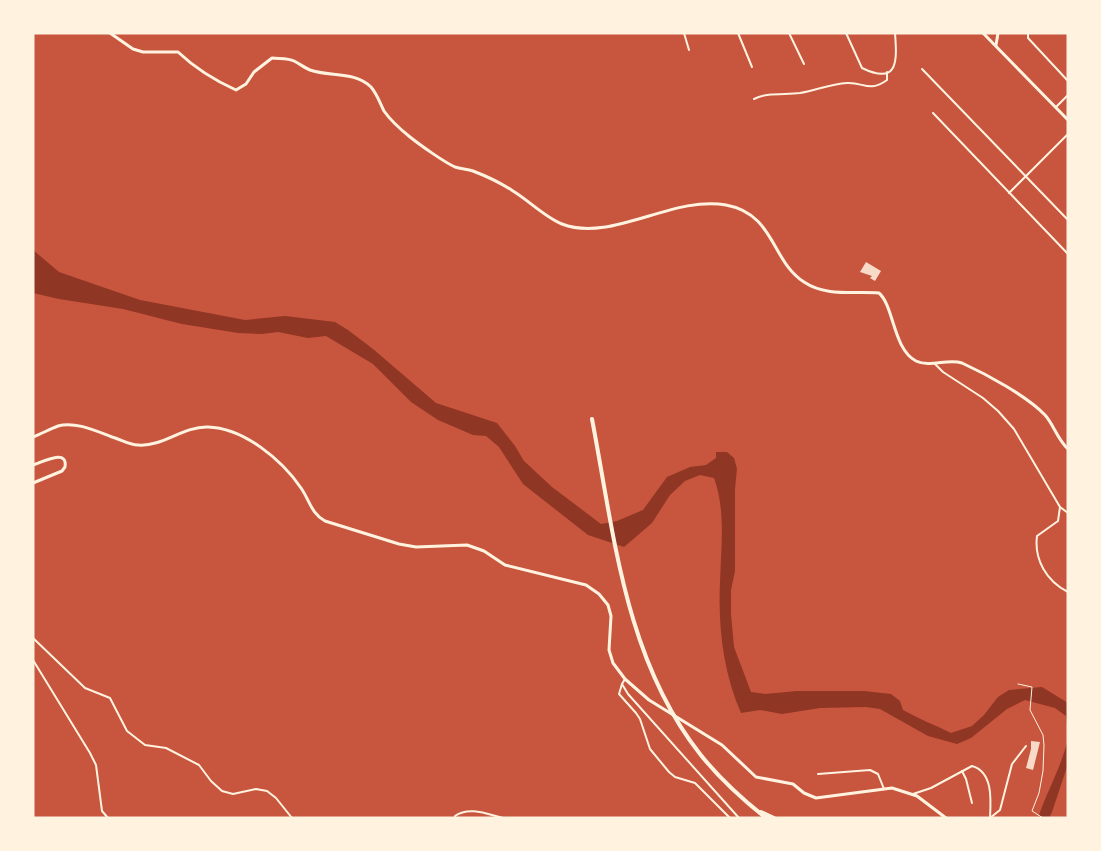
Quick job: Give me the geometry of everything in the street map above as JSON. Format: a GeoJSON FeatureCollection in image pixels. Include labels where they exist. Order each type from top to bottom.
{"type":"FeatureCollection","features":[{"type":"Feature","properties":{"kind":"highway"},"geometry":{"type":"LineString","coordinates":[[592,419],[621,569],[637,634],[663,696],[700,754],[734,790],[766,818]]}},
{"type":"Feature","properties":{"kind":"highway"},"geometry":{"type":"LineString","coordinates":[[755,809],[774,818]]}},
{"type":"Feature","properties":{"kind":"street"},"geometry":{"type":"LineString","coordinates":[[110,33],[133,49],[143,52],[178,52],[200,71],[236,90],[246,84],[254,72],[272,58],[292,60],[311,70],[346,75],[370,86],[390,119],[410,137],[454,167],[471,170],[512,190],[561,224],[577,227],[601,226],[637,220],[662,210],[710,203],[729,205],[750,214],[765,227],[785,262],[805,283],[841,293],[879,293],[885,298],[891,322],[907,352],[916,360],[934,363],[956,361],[1003,385],[1045,415],[1060,442],[1068,449]]}},
{"type":"Feature","properties":{"kind":"street"},"geometry":{"type":"LineString","coordinates":[[684,33],[689,50]]}},
{"type":"Feature","properties":{"kind":"street"},"geometry":{"type":"LineString","coordinates":[[738,33],[752,67]]}},
{"type":"Feature","properties":{"kind":"street"},"geometry":{"type":"LineString","coordinates":[[789,33],[804,64]]}},
{"type":"Feature","properties":{"kind":"street"},"geometry":{"type":"LineString","coordinates":[[846,33],[862,68],[880,74],[895,66],[897,60],[895,33]]}},
{"type":"Feature","properties":{"kind":"street"},"geometry":{"type":"LineString","coordinates":[[983,33],[1068,120]]}},
{"type":"Feature","properties":{"kind":"street"},"geometry":{"type":"LineString","coordinates":[[996,47],[998,33]]}},
{"type":"Feature","properties":{"kind":"street"},"geometry":{"type":"LineString","coordinates":[[1028,33],[1028,38],[1036,48],[1068,81]]}},
{"type":"Feature","properties":{"kind":"street"},"geometry":{"type":"LineString","coordinates":[[922,69],[1068,220]]}},
{"type":"Feature","properties":{"kind":"street"},"geometry":{"type":"LineString","coordinates":[[754,99],[760,96],[798,93],[849,83],[874,87],[887,80],[887,72]]}},
{"type":"Feature","properties":{"kind":"street"},"geometry":{"type":"LineString","coordinates":[[1056,107],[1068,95]]}},
{"type":"Feature","properties":{"kind":"street"},"geometry":{"type":"LineString","coordinates":[[933,113],[1068,254]]}},
{"type":"Feature","properties":{"kind":"street"},"geometry":{"type":"LineString","coordinates":[[1009,193],[1068,134]]}},
{"type":"Feature","properties":{"kind":"street"},"geometry":{"type":"LineString","coordinates":[[934,363],[998,411],[1014,429],[1060,507],[1068,513]]}},
{"type":"Feature","properties":{"kind":"street"},"geometry":{"type":"LineString","coordinates":[[33,437],[66,424],[136,445],[151,445],[193,428],[208,427],[237,433],[257,444],[278,463],[302,489],[317,516],[325,521],[416,547],[467,545],[484,551],[505,565],[586,585],[599,594],[608,605],[611,616],[609,650],[613,663],[625,679],[649,700],[722,745],[756,777],[771,778],[793,784],[804,793],[816,798],[892,788],[913,794],[946,818]]}},
{"type":"Feature","properties":{"kind":"street"},"geometry":{"type":"LineString","coordinates":[[33,465],[58,456],[66,462],[64,470],[33,483]]}},
{"type":"Feature","properties":{"kind":"street"},"geometry":{"type":"LineString","coordinates":[[1060,507],[1058,520],[1036,536],[1035,548],[1040,566],[1055,583],[1068,591]]}},
{"type":"Feature","properties":{"kind":"street"},"geometry":{"type":"LineString","coordinates":[[33,638],[85,688],[110,698],[127,731],[145,745],[166,748],[199,765],[222,791],[233,794],[256,789],[267,791],[276,798],[292,818]]}},
{"type":"Feature","properties":{"kind":"street"},"geometry":{"type":"LineString","coordinates":[[33,660],[96,765],[102,811],[108,818]]}},
{"type":"Feature","properties":{"kind":"street"},"geometry":{"type":"LineString","coordinates":[[625,679],[619,694],[640,719],[653,753],[669,772],[675,777],[695,783],[730,818]]}},
{"type":"Feature","properties":{"kind":"street"},"geometry":{"type":"LineString","coordinates":[[622,684],[672,745],[739,818]]}},
{"type":"Feature","properties":{"kind":"street"},"geometry":{"type":"LineString","coordinates":[[990,818],[1000,810],[1012,764],[1026,746]]}},
{"type":"Feature","properties":{"kind":"street"},"geometry":{"type":"LineString","coordinates":[[913,794],[931,788],[972,765],[985,773],[991,801],[990,818]]}},
{"type":"Feature","properties":{"kind":"street"},"geometry":{"type":"LineString","coordinates":[[818,774],[870,770],[878,774],[884,789]]}},
{"type":"Feature","properties":{"kind":"street"},"geometry":{"type":"LineString","coordinates":[[962,771],[972,803]]}},
{"type":"Feature","properties":{"kind":"street"},"geometry":{"type":"LineString","coordinates":[[455,818],[454,816],[462,811],[470,811],[503,818]]}},
{"type":"Feature","properties":{"kind":"path"},"geometry":{"type":"LineString","coordinates":[[1018,684],[1032,687],[1030,710],[1043,735],[1043,771],[1039,793],[1032,811],[1043,818]]}},
{"type":"Feature","properties":{"kind":"shaded area"},"geometry":{"type":"Polygon","coordinates":[[[33,250],[59,272],[140,300],[245,320],[285,316],[335,322],[373,349],[436,403],[497,423],[524,461],[552,487],[601,524],[617,521],[643,510],[667,477],[690,467],[706,465],[716,458],[716,452],[727,452],[734,458],[737,469],[735,571],[731,590],[734,647],[751,692],[765,694],[797,691],[864,691],[891,694],[900,701],[903,710],[951,733],[972,726],[998,697],[1009,690],[1042,687],[1068,703],[1068,733],[1066,716],[1055,708],[1025,700],[1007,709],[971,738],[957,744],[928,736],[880,709],[820,708],[782,714],[760,710],[741,713],[726,665],[721,632],[721,516],[714,478],[700,475],[685,481],[670,495],[652,523],[624,547],[588,535],[523,484],[499,447],[486,436],[473,435],[438,420],[411,402],[373,364],[326,336],[308,338],[278,332],[238,333],[182,324],[123,309],[33,293],[33,250]]]}},
{"type":"Feature","properties":{"kind":"shaded area"},"geometry":{"type":"Polygon","coordinates":[[[1068,738],[1068,764],[1052,812],[1049,818],[1038,818],[1062,759],[1068,738]]]}},
{"type":"Feature","properties":{"kind":"building"},"geometry":{"type":"Polygon","coordinates":[[[866,262],[881,271],[875,281],[870,278],[872,276],[860,272],[866,262]]]}},
{"type":"Feature","properties":{"kind":"building"},"geometry":{"type":"Polygon","coordinates":[[[1031,741],[1040,742],[1033,770],[1026,768],[1031,741]]]}}]}
